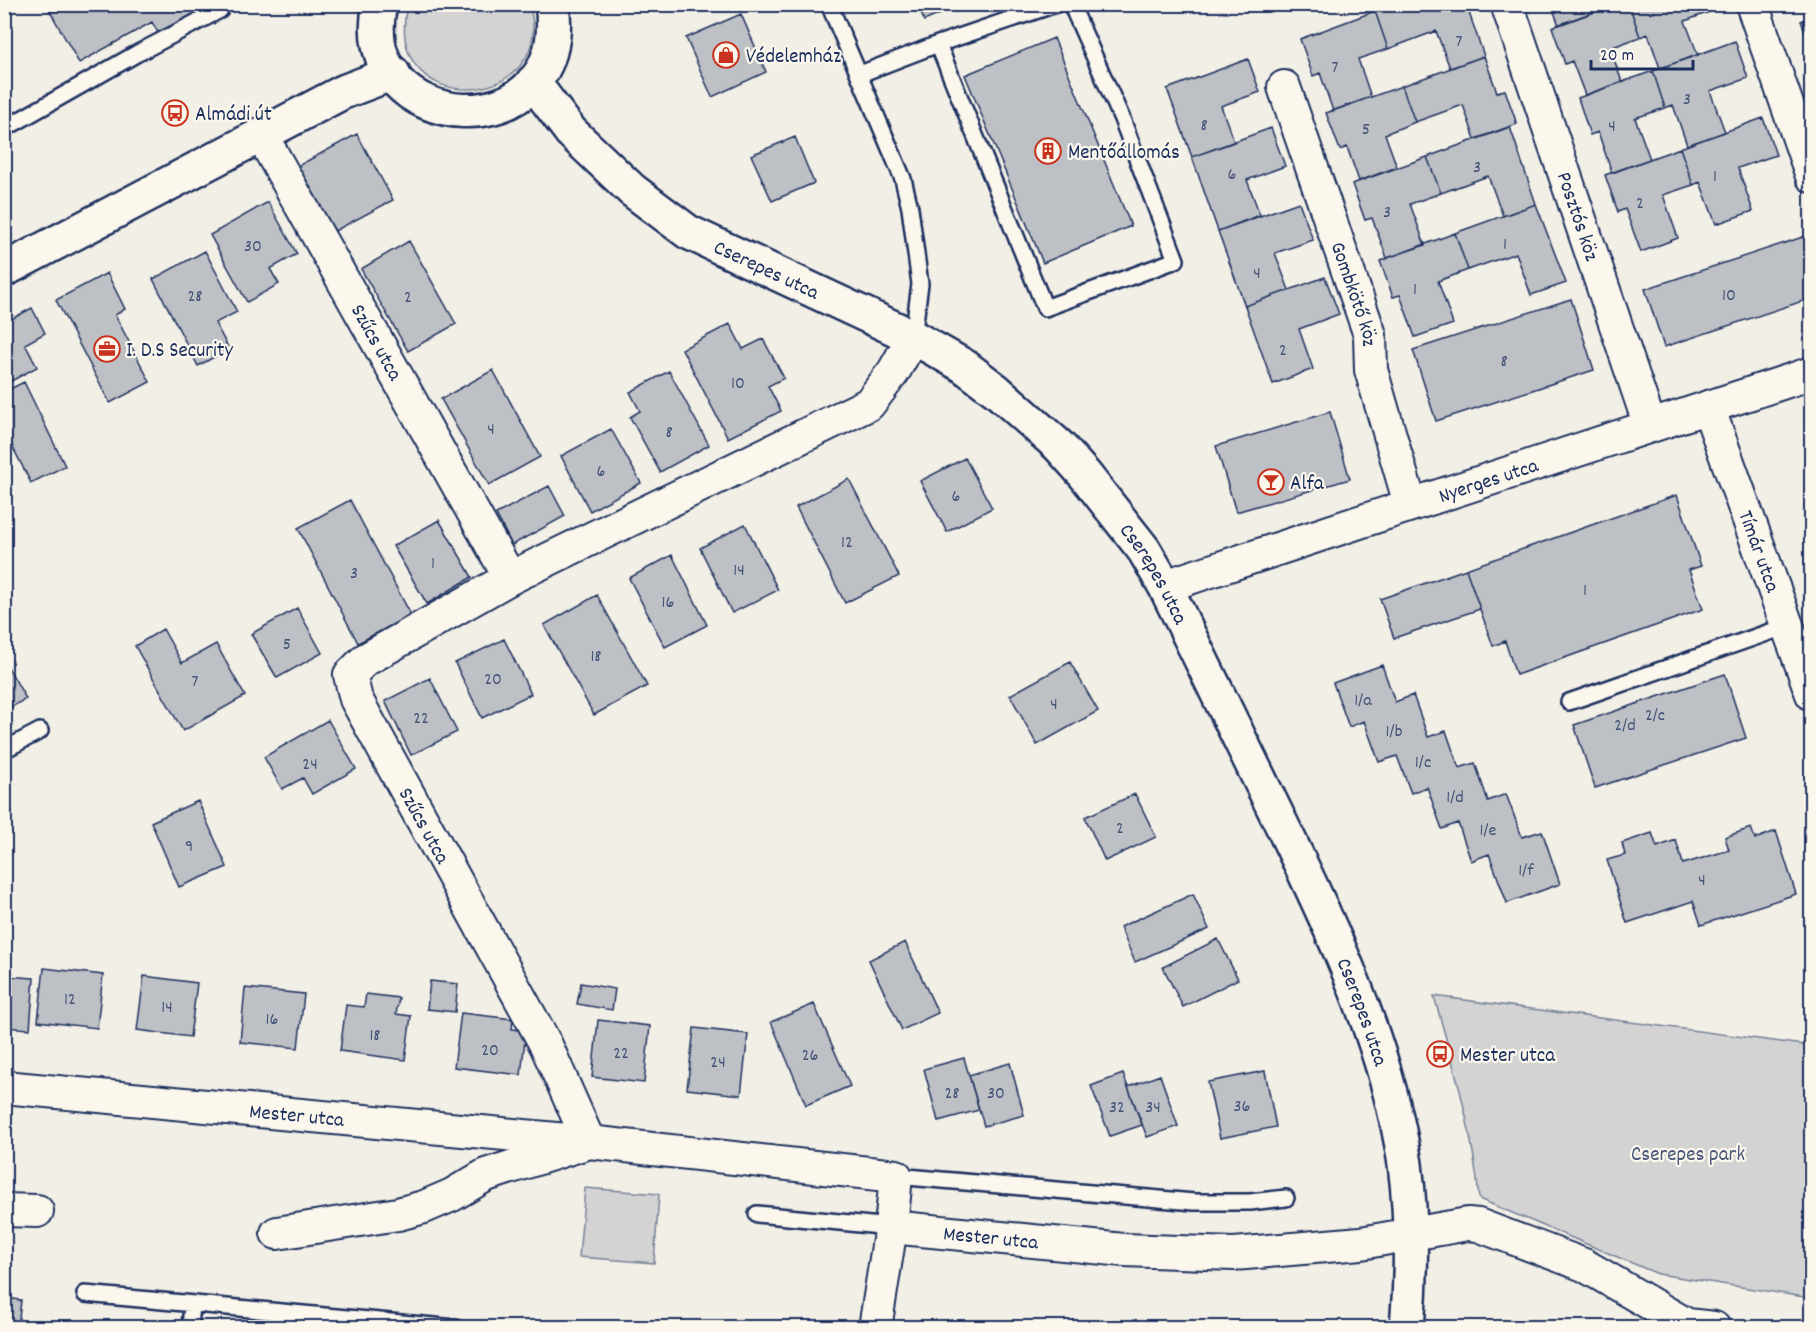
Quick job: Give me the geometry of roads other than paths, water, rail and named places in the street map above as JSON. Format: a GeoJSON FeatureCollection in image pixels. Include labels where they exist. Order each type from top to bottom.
{"type":"FeatureCollection","features":[{"type":"Feature","properties":{"kind":"street"},"geometry":{"type":"LineString","coordinates":[[380,4],[382,52],[393,73],[418,98],[434,106],[467,113],[498,106],[523,92],[533,82],[552,47],[554,21],[552,4]]}},
{"type":"Feature","properties":{"kind":"street","name":"Posztós köz"},"geometry":{"type":"LineString","coordinates":[[1507,4],[1650,426]]}},
{"type":"Feature","properties":{"kind":"street"},"geometry":{"type":"LineString","coordinates":[[1752,4],[1812,176]]}},
{"type":"Feature","properties":{"kind":"street"},"geometry":{"type":"LineString","coordinates":[[6,265],[262,136],[343,92],[393,73]]}},
{"type":"Feature","properties":{"kind":"street","name":"Cserepes utca"},"geometry":{"type":"LineString","coordinates":[[533,82],[571,132],[632,190],[688,232],[913,337],[964,366],[1028,416],[1059,446],[1144,550],[1165,586],[1326,915],[1360,1002],[1386,1085],[1404,1163],[1412,1236],[1407,1328]]}},
{"type":"Feature","properties":{"kind":"street","name":"Gombkötő köz"},"geometry":{"type":"LineString","coordinates":[[1284,87],[1370,335],[1371,370],[1410,504]]}},
{"type":"Feature","properties":{"kind":"street","name":"Szűcs utca"},"geometry":{"type":"LineString","coordinates":[[262,136],[510,578]]}},
{"type":"Feature","properties":{"kind":"street","name":"Szűcs utca"},"geometry":{"type":"LineString","coordinates":[[589,1142],[546,1045],[356,699],[350,675],[365,660],[510,578],[869,404],[894,371],[913,337]]}},
{"type":"Feature","properties":{"kind":"street","name":"Nyerges utca"},"geometry":{"type":"LineString","coordinates":[[1165,586],[1812,373]]}},
{"type":"Feature","properties":{"kind":"street","name":"Tímár utca"},"geometry":{"type":"LineString","coordinates":[[1708,407],[1812,694]]}},
{"type":"Feature","properties":{"kind":"street","name":"Mester utca"},"geometry":{"type":"LineString","coordinates":[[4,1087],[589,1142],[896,1176]]}},
{"type":"Feature","properties":{"kind":"street","name":"Mester utca"},"geometry":{"type":"LineString","coordinates":[[277,1233],[398,1214],[424,1207],[452,1195],[486,1174],[589,1142]]}},
{"type":"Feature","properties":{"kind":"street"},"geometry":{"type":"LineString","coordinates":[[875,1328],[891,1227],[896,1176]]}},
{"type":"Feature","properties":{"kind":"street"},"geometry":{"type":"LineString","coordinates":[[4,1210],[37,1211]]}},
{"type":"Feature","properties":{"kind":"street","name":"Mester utca"},"geometry":{"type":"LineString","coordinates":[[891,1227],[1124,1250],[1224,1254],[1288,1251],[1412,1236],[1468,1224],[1478,1225],[1584,1265],[1688,1325],[1714,1328]]}},
{"type":"Feature","properties":{"kind":"lane"},"geometry":{"type":"LineString","coordinates":[[4,129],[136,54],[220,10],[221,4]]}},
{"type":"Feature","properties":{"kind":"lane"},"geometry":{"type":"LineString","coordinates":[[829,4],[903,179],[910,208],[920,284],[913,337]]}},
{"type":"Feature","properties":{"kind":"lane"},"geometry":{"type":"LineString","coordinates":[[860,74],[938,44],[1056,4]]}},
{"type":"Feature","properties":{"kind":"lane"},"geometry":{"type":"LineString","coordinates":[[938,44],[1046,308],[1176,260],[1122,119],[1071,4]]}},
{"type":"Feature","properties":{"kind":"lane"},"geometry":{"type":"LineString","coordinates":[[1569,702],[1787,627]]}},
{"type":"Feature","properties":{"kind":"lane"},"geometry":{"type":"LineString","coordinates":[[4,750],[40,731]]}},
{"type":"Feature","properties":{"kind":"lane"},"geometry":{"type":"LineString","coordinates":[[896,1176],[1194,1202],[1286,1198]]}},
{"type":"Feature","properties":{"kind":"lane"},"geometry":{"type":"LineString","coordinates":[[757,1214],[891,1227]]}},
{"type":"Feature","properties":{"kind":"lane"},"geometry":{"type":"LineString","coordinates":[[85,1294],[456,1328]]}},
{"type":"Feature","properties":{"kind":"lane"},"geometry":{"type":"LineString","coordinates":[[190,1328],[192,1304]]}},
{"type":"Feature","properties":{"kind":"place","name":"Védelemház"},"geometry":{"type":"Point","coordinates":[726,55]}},
{"type":"Feature","properties":{"kind":"place","name":"Almádi út"},"geometry":{"type":"Point","coordinates":[175,113]}},
{"type":"Feature","properties":{"kind":"place","name":"Mentőállomás"},"geometry":{"type":"Point","coordinates":[1048,151]}},
{"type":"Feature","properties":{"kind":"place","name":"I. D.S Security"},"geometry":{"type":"Point","coordinates":[107,349]}},
{"type":"Feature","properties":{"kind":"place","name":"Alfa"},"geometry":{"type":"Point","coordinates":[1271,482]}},
{"type":"Feature","properties":{"kind":"place","name":"Mester utca"},"geometry":{"type":"Point","coordinates":[1440,1054]}},
{"type":"Feature","properties":{"kind":"park label","name":"Cserepes park"},"geometry":{"type":"Point","coordinates":[1688,1153]}}]}
